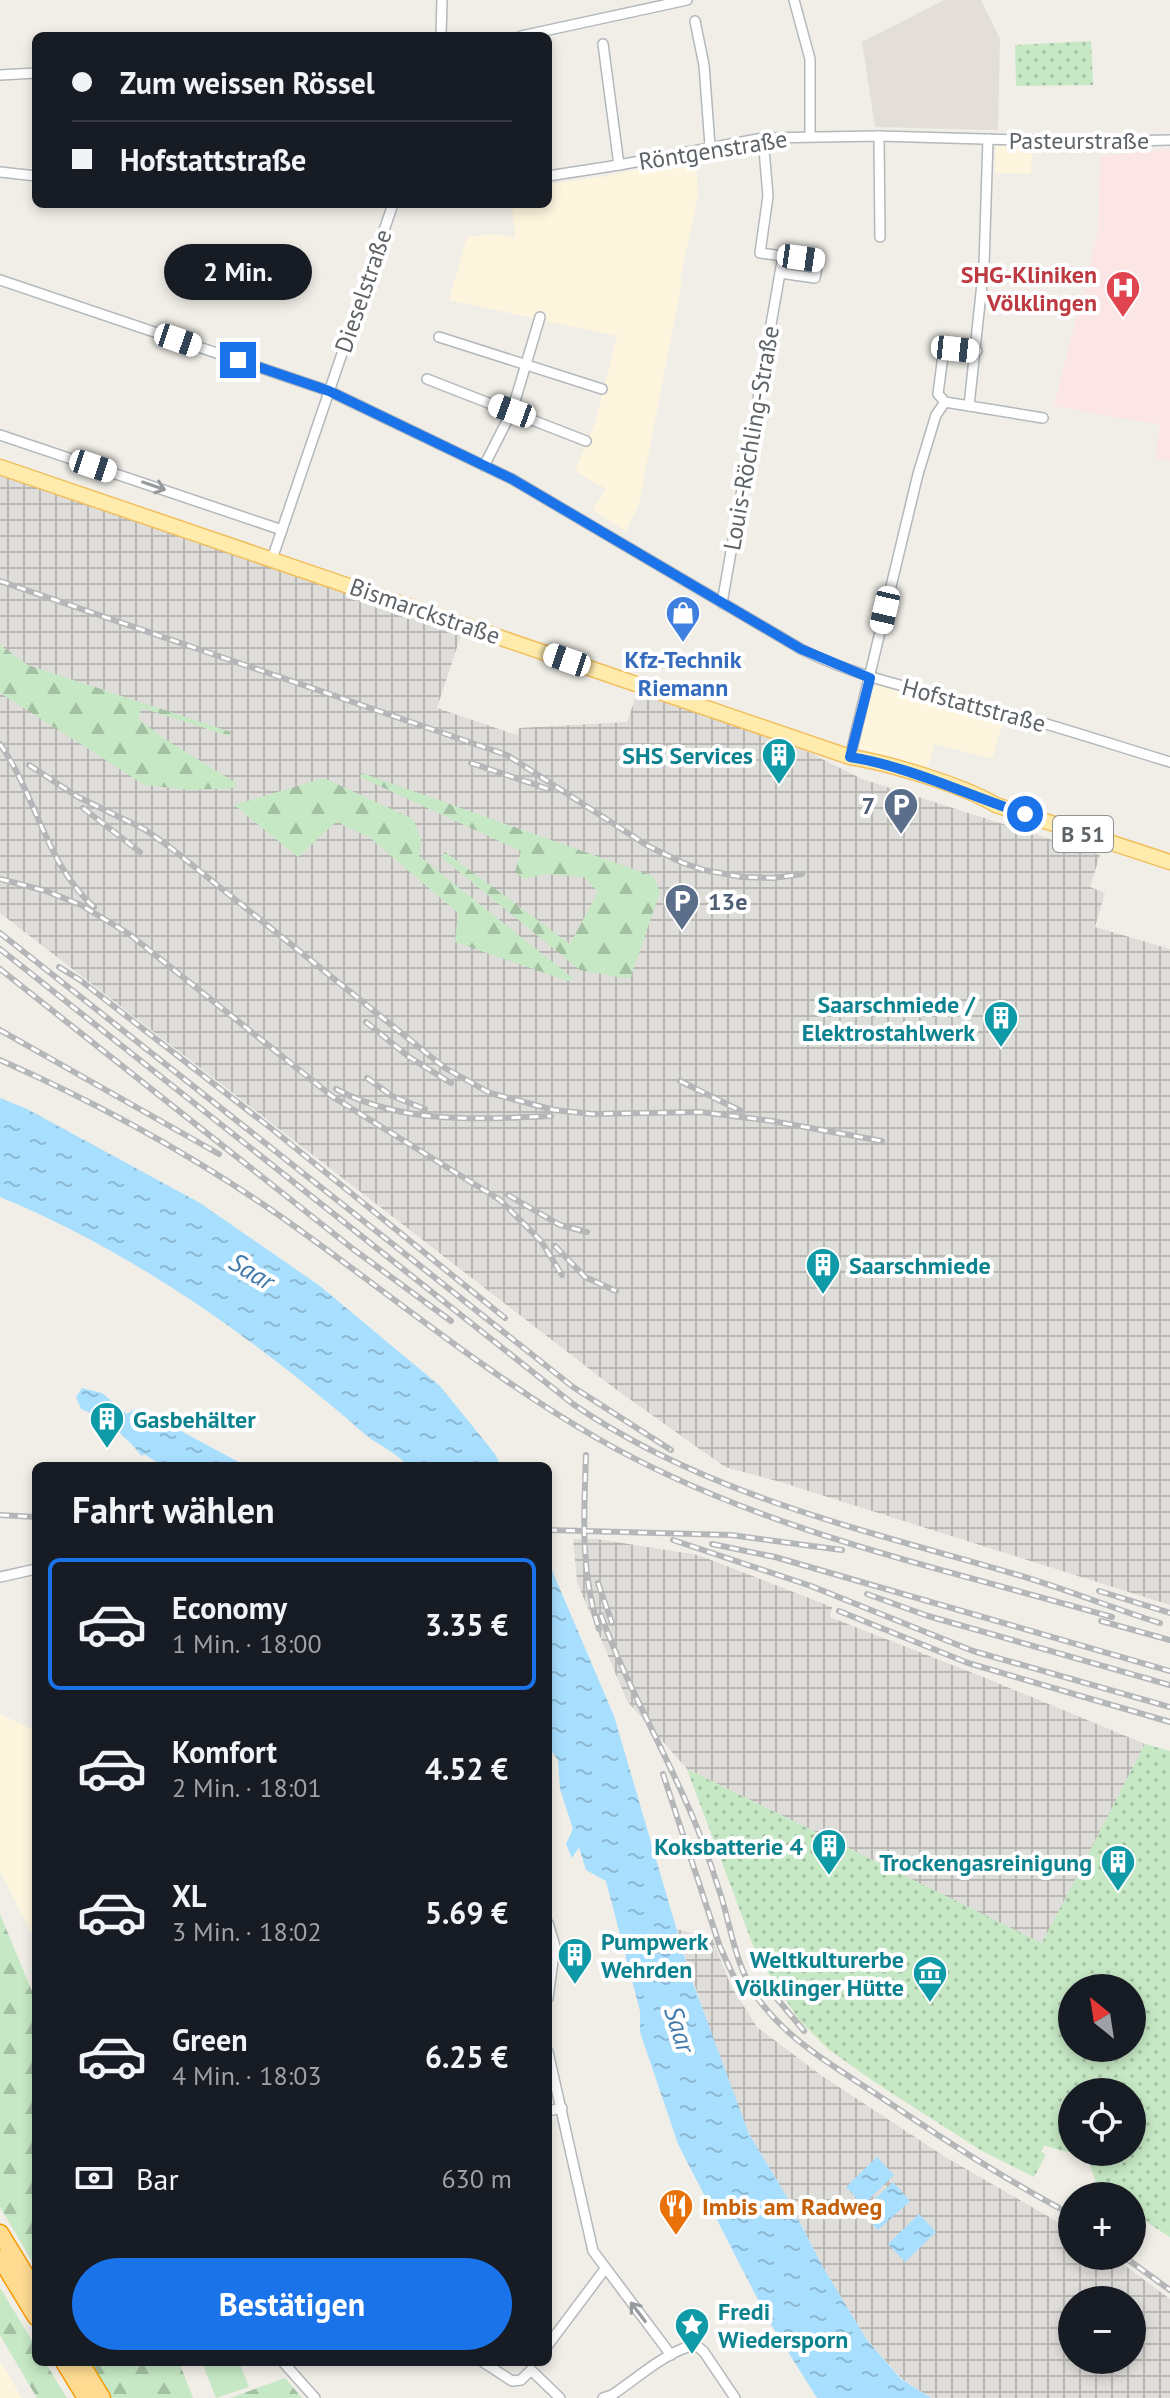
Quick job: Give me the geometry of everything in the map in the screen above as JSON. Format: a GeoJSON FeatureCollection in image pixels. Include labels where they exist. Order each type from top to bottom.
{"type":"FeatureCollection","features":[{"type":"Feature","properties":{"kind":"highway"},"geometry":{"type":"LineString","coordinates":[[0,2233],[32,2285]]}},
{"type":"Feature","properties":{"kind":"highway"},"geometry":{"type":"LineString","coordinates":[[0,2258],[32,2310]]}},
{"type":"Feature","properties":{"kind":"highway"},"geometry":{"type":"LineString","coordinates":[[66,2366],[86,2398]]}},
{"type":"Feature","properties":{"kind":"highway"},"geometry":{"type":"LineString","coordinates":[[82,2366],[102,2398]]}},
{"type":"Feature","properties":{"kind":"main road","name":"Bismarckstraße"},"geometry":{"type":"LineString","coordinates":[[0,467],[850,757],[872,760],[996,805],[1170,862]]}},
{"type":"Feature","properties":{"kind":"street"},"geometry":{"type":"LineString","coordinates":[[441,32],[442,0]]}},
{"type":"Feature","properties":{"kind":"street"},"geometry":{"type":"LineString","coordinates":[[632,12],[656,0]]}},
{"type":"Feature","properties":{"kind":"street"},"geometry":{"type":"LineString","coordinates":[[540,32],[687,0]]}},
{"type":"Feature","properties":{"kind":"street"},"geometry":{"type":"LineString","coordinates":[[794,0],[810,59],[810,136]]}},
{"type":"Feature","properties":{"kind":"street"},"geometry":{"type":"LineString","coordinates":[[695,21],[704,65],[710,146]]}},
{"type":"Feature","properties":{"kind":"street"},"geometry":{"type":"LineString","coordinates":[[603,44],[619,165]]}},
{"type":"Feature","properties":{"kind":"street"},"geometry":{"type":"LineString","coordinates":[[0,75],[32,73]]}},
{"type":"Feature","properties":{"kind":"street"},"geometry":{"type":"LineString","coordinates":[[879,136],[880,237]]}},
{"type":"Feature","properties":{"kind":"street","name":"Röntgenstraße"},"geometry":{"type":"LineString","coordinates":[[552,175],[763,138],[879,136],[988,139]]}},
{"type":"Feature","properties":{"kind":"street"},"geometry":{"type":"LineString","coordinates":[[763,138],[768,196],[760,253],[818,261],[815,278],[780,273]]}},
{"type":"Feature","properties":{"kind":"street"},"geometry":{"type":"LineString","coordinates":[[969,406],[977,351],[985,242],[988,139]]}},
{"type":"Feature","properties":{"kind":"street","name":"Pasteurstraße"},"geometry":{"type":"LineString","coordinates":[[988,139],[1089,142],[1170,140]]}},
{"type":"Feature","properties":{"kind":"street"},"geometry":{"type":"LineString","coordinates":[[0,172],[32,176]]}},
{"type":"Feature","properties":{"kind":"street","name":"Dieselstraße"},"geometry":{"type":"LineString","coordinates":[[272,559],[392,208]]}},
{"type":"Feature","properties":{"kind":"street","name":"Louis-Röchling-Straße"},"geometry":{"type":"LineString","coordinates":[[722,603],[783,256]]}},
{"type":"Feature","properties":{"kind":"street","name":"Hofstattstraße"},"geometry":{"type":"LineString","coordinates":[[0,280],[329,391],[512,479],[819,658],[870,678],[985,706],[1170,762]]}},
{"type":"Feature","properties":{"kind":"street"},"geometry":{"type":"LineString","coordinates":[[484,466],[512,411],[540,317]]}},
{"type":"Feature","properties":{"kind":"street"},"geometry":{"type":"LineString","coordinates":[[439,337],[602,389]]}},
{"type":"Feature","properties":{"kind":"street"},"geometry":{"type":"LineString","coordinates":[[977,351],[955,349],[943,355],[938,394],[945,402],[1043,418]]}},
{"type":"Feature","properties":{"kind":"street"},"geometry":{"type":"LineString","coordinates":[[427,379],[586,441]]}},
{"type":"Feature","properties":{"kind":"street"},"geometry":{"type":"LineString","coordinates":[[850,757],[918,474],[936,415],[945,402]]}},
{"type":"Feature","properties":{"kind":"street"},"geometry":{"type":"LineString","coordinates":[[0,435],[282,530]]}},
{"type":"Feature","properties":{"kind":"street"},"geometry":{"type":"LineString","coordinates":[[0,1577],[32,1570]]}},
{"type":"Feature","properties":{"kind":"street"},"geometry":{"type":"LineString","coordinates":[[552,1936],[555,1946],[552,1968]]}},
{"type":"Feature","properties":{"kind":"street"},"geometry":{"type":"LineString","coordinates":[[552,2068],[589,2239],[605,2269],[671,2355]]}},
{"type":"Feature","properties":{"kind":"street"},"geometry":{"type":"LineString","coordinates":[[552,2110],[562,2108]]}},
{"type":"Feature","properties":{"kind":"street"},"geometry":{"type":"LineString","coordinates":[[552,2340],[605,2269]]}},
{"type":"Feature","properties":{"kind":"street"},"geometry":{"type":"LineString","coordinates":[[609,2397],[671,2355],[687,2346],[696,2345],[735,2398]]}},
{"type":"Feature","properties":{"kind":"street"},"geometry":{"type":"LineString","coordinates":[[287,2366],[315,2398]]}},
{"type":"Feature","properties":{"kind":"street"},"geometry":{"type":"LineString","coordinates":[[489,2366],[512,2381],[521,2380],[534,2366],[560,2398]]}},
{"type":"Feature","properties":{"kind":"shaded area"},"geometry":{"type":"Polygon","coordinates":[[[944,0],[981,0],[1000,39],[998,130],[875,127],[862,42],[944,0]]]}},
{"type":"Feature","properties":{"kind":"shaded area"},"geometry":{"type":"Polygon","coordinates":[[[996,145],[1032,145],[1031,174],[995,173],[996,145]]]}},
{"type":"Feature","properties":{"kind":"shaded area","name":"SHG-Kliniken Völklingen"},"geometry":{"type":"Polygon","coordinates":[[[1170,149],[1170,461],[1155,459],[1160,425],[1054,406],[1098,232],[1100,156],[1170,149]]]}},
{"type":"Feature","properties":{"kind":"shaded area"},"geometry":{"type":"Polygon","coordinates":[[[696,157],[698,196],[639,504],[626,531],[592,510],[606,489],[575,471],[596,420],[617,336],[449,300],[467,237],[494,234],[515,238],[512,208],[552,208],[552,183],[602,177],[696,157]]]}},
{"type":"Feature","properties":{"kind":"shaded area"},"geometry":{"type":"Polygon","coordinates":[[[0,475],[462,632],[437,708],[517,735],[519,728],[627,722],[638,691],[796,746],[862,779],[1100,855],[1090,887],[1105,893],[1095,927],[1170,949],[1170,1605],[725,1467],[614,1388],[0,913],[0,475]]]}},
{"type":"Feature","properties":{"kind":"shaded area"},"geometry":{"type":"Polygon","coordinates":[[[876,680],[1005,717],[992,759],[935,744],[927,769],[857,748],[876,680]]]}},
{"type":"Feature","properties":{"kind":"shaded area"},"geometry":{"type":"Polygon","coordinates":[[[573,1539],[597,1539],[698,1555],[832,1607],[830,1617],[1145,1744],[1043,1944],[687,1769],[627,1701],[577,1582],[573,1539]]]}},
{"type":"Feature","properties":{"kind":"shaded area"},"geometry":{"type":"Polygon","coordinates":[[[0,1714],[32,1729],[32,1934],[0,1872],[0,1714]]]}},
{"type":"Feature","properties":{"kind":"shaded area"},"geometry":{"type":"Polygon","coordinates":[[[676,1929],[712,1938],[731,1986],[757,2027],[822,2076],[947,2158],[1058,2222],[1058,2270],[1131,2270],[1170,2299],[1170,2398],[931,2398],[902,2379],[867,2340],[749,2134],[723,2070],[676,1929]]]}},
{"type":"Feature","properties":{"kind":"shaded area"},"geometry":{"type":"Polygon","coordinates":[[[0,2361],[22,2398],[0,2398],[0,2361]]]}},
{"type":"Feature","properties":{"kind":"green space"},"geometry":{"type":"Polygon","coordinates":[[[1091,41],[1093,85],[1016,86],[1015,45],[1091,41]]]}},
{"type":"Feature","properties":{"kind":"green space"},"geometry":{"type":"Polygon","coordinates":[[[0,645],[28,665],[231,732],[229,736],[142,708],[138,719],[236,783],[234,788],[191,790],[145,785],[0,693],[0,645]]]}},
{"type":"Feature","properties":{"kind":"green space"},"geometry":{"type":"Polygon","coordinates":[[[362,773],[653,876],[660,892],[630,979],[580,970],[441,857],[445,852],[570,944],[598,892],[584,877],[545,874],[525,879],[515,872],[521,851],[360,777],[362,773]]]}},
{"type":"Feature","properties":{"kind":"green space"},"geometry":{"type":"Polygon","coordinates":[[[324,778],[413,819],[421,839],[419,856],[574,979],[568,981],[455,942],[458,913],[369,837],[336,822],[298,857],[234,805],[324,778]]]}},
{"type":"Feature","properties":{"kind":"green space","name":"Weltkulturerbe Völklinger Hütte"},"geometry":{"type":"Polygon","coordinates":[[[1145,1744],[1170,1751],[1170,2237],[1146,2220],[1146,2182],[1096,2182],[1090,2166],[1146,2166],[1146,2078],[1058,2078],[1058,2149],[1044,2145],[1041,2152],[1046,2154],[1034,2177],[982,2151],[828,2049],[799,2020],[757,1956],[687,1769],[1042,1943],[1145,1744]]]}},
{"type":"Feature","properties":{"kind":"green space"},"geometry":{"type":"Polygon","coordinates":[[[0,1914],[32,1991],[32,2261],[0,2207],[0,1914]]]}},
{"type":"Feature","properties":{"kind":"green space"},"geometry":{"type":"Polygon","coordinates":[[[0,2288],[32,2340],[32,2366],[47,2366],[67,2398],[37,2398],[0,2335],[0,2288]]]}},
{"type":"Feature","properties":{"kind":"green space"},"geometry":{"type":"Polygon","coordinates":[[[93,2366],[181,2366],[193,2398],[112,2398],[93,2366]]]}},
{"type":"Feature","properties":{"kind":"green space"},"geometry":{"type":"Polygon","coordinates":[[[204,2366],[241,2366],[249,2387],[216,2398],[204,2366]]]}},
{"type":"Feature","properties":{"kind":"green space"},"geometry":{"type":"Polygon","coordinates":[[[285,2378],[302,2398],[230,2398],[285,2378]]]}},
{"type":"Feature","properties":{"kind":"water","name":"Saar"},"geometry":{"type":"Polygon","coordinates":[[[0,1098],[27,1109],[200,1203],[320,1286],[440,1386],[499,1462],[403,1462],[269,1355],[184,1295],[94,1242],[0,1197],[0,1098]]]}},
{"type":"Feature","properties":{"kind":"water"},"geometry":{"type":"Polygon","coordinates":[[[82,1388],[102,1393],[127,1414],[135,1409],[151,1415],[239,1462],[157,1462],[144,1454],[142,1456],[114,1428],[81,1409],[76,1397],[82,1388]]]}},
{"type":"Feature","properties":{"kind":"water","name":"Saar"},"geometry":{"type":"Polygon","coordinates":[[[552,1570],[614,1716],[690,1975],[749,2134],[867,2340],[901,2379],[931,2398],[817,2398],[770,2323],[678,2144],[640,2032],[640,2011],[606,1881],[586,1870],[579,1847],[572,1858],[566,1844],[573,1829],[560,1789],[558,1760],[552,1752],[552,1570]]]}},
{"type":"Feature","properties":{"kind":"water"},"geometry":{"type":"Polygon","coordinates":[[[877,2157],[894,2175],[863,2205],[846,2187],[877,2157]]]}},
{"type":"Feature","properties":{"kind":"water"},"geometry":{"type":"Polygon","coordinates":[[[893,2182],[910,2201],[878,2230],[861,2212],[893,2182]]]}},
{"type":"Feature","properties":{"kind":"water"},"geometry":{"type":"Polygon","coordinates":[[[919,2214],[936,2232],[905,2262],[888,2244],[919,2214]]]}},
{"type":"Feature","properties":{"kind":"railway"},"geometry":{"type":"LineString","coordinates":[[0,581],[507,755],[648,846],[683,863],[742,877],[773,878],[802,874]]}},
{"type":"Feature","properties":{"kind":"railway"},"geometry":{"type":"LineString","coordinates":[[0,744],[13,764],[52,850],[77,890],[94,907]]}},
{"type":"Feature","properties":{"kind":"railway"},"geometry":{"type":"LineString","coordinates":[[471,763],[551,790]]}},
{"type":"Feature","properties":{"kind":"railway"},"geometry":{"type":"LineString","coordinates":[[29,765],[78,797],[144,829],[171,848],[445,1068],[490,1093],[554,1110],[592,1114],[701,1112],[882,1141]]}},
{"type":"Feature","properties":{"kind":"railway"},"geometry":{"type":"LineString","coordinates":[[83,808],[140,852]]}},
{"type":"Feature","properties":{"kind":"railway"},"geometry":{"type":"LineString","coordinates":[[0,879],[46,891],[81,905],[129,934],[333,1097],[500,1200],[541,1241],[562,1275]]}},
{"type":"Feature","properties":{"kind":"railway"},"geometry":{"type":"LineString","coordinates":[[0,933],[573,1387],[671,1450]]}},
{"type":"Feature","properties":{"kind":"railway"},"geometry":{"type":"LineString","coordinates":[[0,949],[573,1404],[624,1436],[677,1463],[787,1507],[1033,1580],[1160,1623]]}},
{"type":"Feature","properties":{"kind":"railway"},"geometry":{"type":"LineString","coordinates":[[59,967],[272,1129],[505,1318]]}},
{"type":"Feature","properties":{"kind":"railway"},"geometry":{"type":"LineString","coordinates":[[0,969],[353,1249],[451,1321]]}},
{"type":"Feature","properties":{"kind":"railway"},"geometry":{"type":"LineString","coordinates":[[366,1022],[409,1057],[451,1083]]}},
{"type":"Feature","properties":{"kind":"railway"},"geometry":{"type":"LineString","coordinates":[[0,1030],[219,1154]]}},
{"type":"Feature","properties":{"kind":"railway"},"geometry":{"type":"LineString","coordinates":[[0,1060],[108,1112],[213,1172],[280,1216],[514,1386],[595,1437],[656,1469],[718,1497],[848,1543],[1112,1617]]}},
{"type":"Feature","properties":{"kind":"railway"},"geometry":{"type":"LineString","coordinates":[[367,1078],[392,1096],[425,1109]]}},
{"type":"Feature","properties":{"kind":"railway"},"geometry":{"type":"LineString","coordinates":[[680,1081],[741,1111]]}},
{"type":"Feature","properties":{"kind":"railway"},"geometry":{"type":"LineString","coordinates":[[336,1089],[362,1101],[414,1114],[468,1118],[551,1116]]}},
{"type":"Feature","properties":{"kind":"railway"},"geometry":{"type":"LineString","coordinates":[[508,1195],[560,1225],[587,1232]]}},
{"type":"Feature","properties":{"kind":"railway"},"geometry":{"type":"LineString","coordinates":[[555,1246],[585,1277],[616,1291]]}},
{"type":"Feature","properties":{"kind":"railway"},"geometry":{"type":"LineString","coordinates":[[586,1455],[586,1564],[599,1629]]}},
{"type":"Feature","properties":{"kind":"railway"},"geometry":{"type":"LineString","coordinates":[[0,1515],[32,1517]]}},
{"type":"Feature","properties":{"kind":"railway"},"geometry":{"type":"LineString","coordinates":[[552,1530],[731,1535],[842,1550]]}},
{"type":"Feature","properties":{"kind":"railway"},"geometry":{"type":"LineString","coordinates":[[673,1540],[811,1586],[973,1651],[1170,1707]]}},
{"type":"Feature","properties":{"kind":"railway"},"geometry":{"type":"LineString","coordinates":[[712,1544],[775,1557],[1170,1671]]}},
{"type":"Feature","properties":{"kind":"railway"},"geometry":{"type":"LineString","coordinates":[[598,1583],[612,1623]]}},
{"type":"Feature","properties":{"kind":"railway"},"geometry":{"type":"LineString","coordinates":[[1099,1591],[1170,1613]]}},
{"type":"Feature","properties":{"kind":"railway"},"geometry":{"type":"LineString","coordinates":[[867,1594],[928,1616],[1170,1685]]}},
{"type":"Feature","properties":{"kind":"railway"},"geometry":{"type":"LineString","coordinates":[[839,1611],[968,1663],[1170,1722]]}},
{"type":"Feature","properties":{"kind":"railway"},"geometry":{"type":"LineString","coordinates":[[601,1615],[623,1670],[698,1830],[740,1964],[759,2000],[798,2041],[829,2063],[972,2157],[1058,2207]]}},
{"type":"Feature","properties":{"kind":"railway"},"geometry":{"type":"LineString","coordinates":[[1101,1621],[1170,1640]]}},
{"type":"Feature","properties":{"kind":"railway"},"geometry":{"type":"LineString","coordinates":[[663,1774],[720,1947],[739,1988]]}},
{"type":"Feature","properties":{"kind":"railway"},"geometry":{"type":"LineString","coordinates":[[763,1982],[804,2031]]}},
{"type":"Feature","properties":{"kind":"railway"},"geometry":{"type":"LineString","coordinates":[[1142,2270],[1170,2290]]}},
{"type":"Feature","properties":{"kind":"place","name":"SHG-Kliniken Völklingen"},"geometry":{"type":"Point","coordinates":[1123,319]}},
{"type":"Feature","properties":{"kind":"place","name":"Kfz-Technik Riemann"},"geometry":{"type":"Point","coordinates":[683,644]}},
{"type":"Feature","properties":{"kind":"place","name":"SHS Services"},"geometry":{"type":"Point","coordinates":[779,786]}},
{"type":"Feature","properties":{"kind":"place","name":"7"},"geometry":{"type":"Point","coordinates":[901,836]}},
{"type":"Feature","properties":{"kind":"place","name":"13e"},"geometry":{"type":"Point","coordinates":[682,932]}},
{"type":"Feature","properties":{"kind":"place","name":"Saarschmiede / Elektrostahlwerk"},"geometry":{"type":"Point","coordinates":[1001,1049]}},
{"type":"Feature","properties":{"kind":"place","name":"Saarschmiede"},"geometry":{"type":"Point","coordinates":[823,1296]}},
{"type":"Feature","properties":{"kind":"place","name":"Gasbehälter"},"geometry":{"type":"Point","coordinates":[107,1450]}},
{"type":"Feature","properties":{"kind":"place","name":"Koksbatterie 4"},"geometry":{"type":"Point","coordinates":[829,1877]}},
{"type":"Feature","properties":{"kind":"place","name":"Trockengasreinigung"},"geometry":{"type":"Point","coordinates":[1118,1893]}},
{"type":"Feature","properties":{"kind":"place","name":"Pumpwerk Wehrden"},"geometry":{"type":"Point","coordinates":[575,1986]}},
{"type":"Feature","properties":{"kind":"place","name":"Weltkulturerbe Völklinger Hütte"},"geometry":{"type":"Point","coordinates":[930,2004]}},
{"type":"Feature","properties":{"kind":"place","name":"Imbis am Radweg"},"geometry":{"type":"Point","coordinates":[676,2237]}},
{"type":"Feature","properties":{"kind":"place","name":"Fredi Wiedersporn"},"geometry":{"type":"Point","coordinates":[692,2356]}},
{"type":"Feature","properties":{"kind":"route"},"geometry":{"type":"LineString","coordinates":[[238,360],[329,391],[512,479],[801,649],[870,678],[850,757],[872,760],[1025,814]]}}]}
